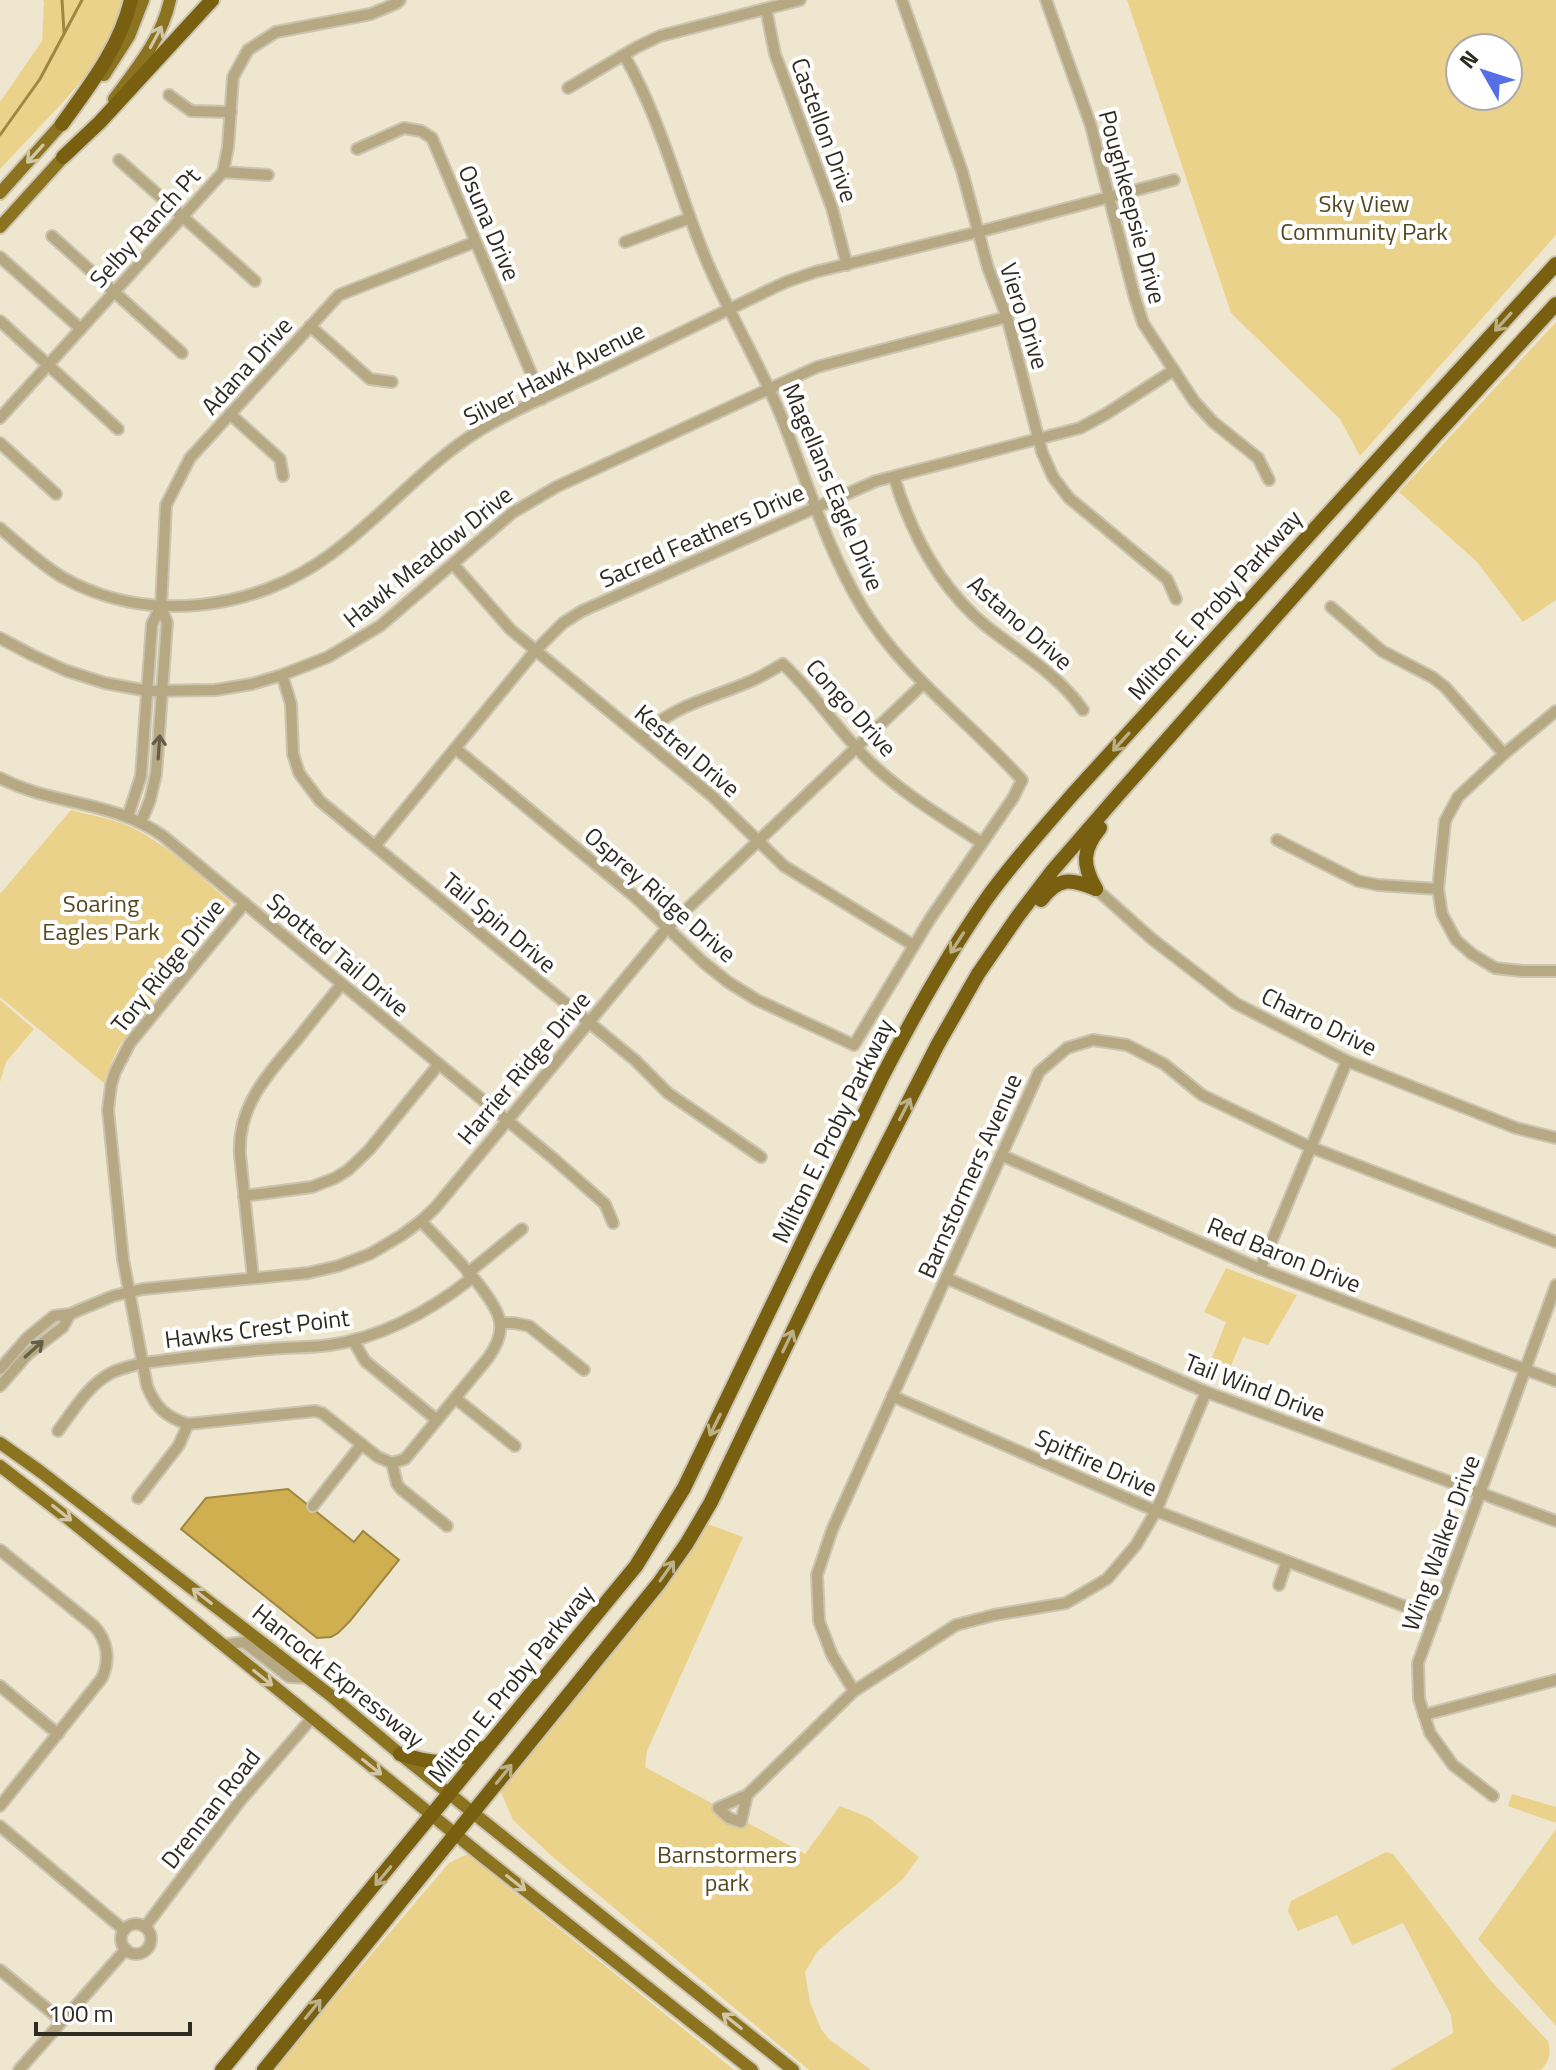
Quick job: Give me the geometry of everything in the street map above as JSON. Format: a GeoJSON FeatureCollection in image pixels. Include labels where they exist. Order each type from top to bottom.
{"type":"FeatureCollection","features":[{"type":"Feature","properties":{"kind":"highway"},"geometry":{"type":"LineString","coordinates":[[62,124],[109,56],[124,25],[131,0]]}},
{"type":"Feature","properties":{"kind":"highway"},"geometry":{"type":"LineString","coordinates":[[63,157],[100,122],[212,0]]}},
{"type":"Feature","properties":{"kind":"highway","name":"Milton E. Proby Parkway"},"geometry":{"type":"LineString","coordinates":[[222,2070],[636,1566],[661,1528],[684,1488],[882,1077],[910,1023],[986,899],[1072,795],[1556,264]]}},
{"type":"Feature","properties":{"kind":"highway"},"geometry":{"type":"LineString","coordinates":[[264,2070],[659,1583],[687,1543],[711,1502],[826,1263],[938,1044],[978,974],[1018,916],[1118,795],[1435,436],[1556,304]]}},
{"type":"Feature","properties":{"kind":"highway"},"geometry":{"type":"LineString","coordinates":[[1096,889],[1087,869],[1087,848],[1115,812],[1118,795]]}},
{"type":"Feature","properties":{"kind":"highway"},"geometry":{"type":"LineString","coordinates":[[960,1005],[975,996],[1010,940],[1048,890],[1071,880],[1096,889]]}},
{"type":"Feature","properties":{"kind":"highway"},"geometry":{"type":"LineString","coordinates":[[400,1754],[442,1763],[490,1745]]}},
{"type":"Feature","properties":{"kind":"main road"},"geometry":{"type":"LineString","coordinates":[[0,193],[104,75],[129,36],[143,0]]}},
{"type":"Feature","properties":{"kind":"main road"},"geometry":{"type":"LineString","coordinates":[[0,227],[114,99],[158,35],[170,0]]}},
{"type":"Feature","properties":{"kind":"main road","name":"Hancock Expressway"},"geometry":{"type":"LineString","coordinates":[[0,1443],[309,1678],[793,2070]]}},
{"type":"Feature","properties":{"kind":"main road","name":"Hancock Expressway"},"geometry":{"type":"LineString","coordinates":[[0,1466],[752,2070]]}},
{"type":"Feature","properties":{"kind":"street","name":"Selby Ranch Pt"},"geometry":{"type":"LineString","coordinates":[[0,418],[223,172],[233,77],[248,50],[276,32],[371,14],[400,0]]}},
{"type":"Feature","properties":{"kind":"street"},"geometry":{"type":"LineString","coordinates":[[568,88],[660,36],[800,0]]}},
{"type":"Feature","properties":{"kind":"street","name":"Viero Drive"},"geometry":{"type":"LineString","coordinates":[[902,0],[955,148],[988,268],[1007,317],[1046,464],[1069,498],[1167,579],[1176,599]]}},
{"type":"Feature","properties":{"kind":"street","name":"Poughkeepsie Drive"},"geometry":{"type":"LineString","coordinates":[[1046,0],[1091,126],[1139,313],[1149,334],[1203,413],[1258,458],[1269,480]]}},
{"type":"Feature","properties":{"kind":"street","name":"Castellon Drive"},"geometry":{"type":"LineString","coordinates":[[766,9],[775,54],[832,208],[847,265]]}},
{"type":"Feature","properties":{"kind":"street","name":"Magellans Eagle Drive"},"geometry":{"type":"LineString","coordinates":[[624,55],[644,90],[703,254],[769,389],[841,570],[883,638],[923,684],[1022,780],[1013,798],[913,945],[854,1045]]}},
{"type":"Feature","properties":{"kind":"street"},"geometry":{"type":"LineString","coordinates":[[169,95],[191,111],[231,112]]}},
{"type":"Feature","properties":{"kind":"street","name":"Osuna Drive"},"geometry":{"type":"LineString","coordinates":[[357,149],[404,128],[421,131],[432,138],[542,399]]}},
{"type":"Feature","properties":{"kind":"street"},"geometry":{"type":"LineString","coordinates":[[119,160],[255,281]]}},
{"type":"Feature","properties":{"kind":"street"},"geometry":{"type":"LineString","coordinates":[[223,172],[268,175]]}},
{"type":"Feature","properties":{"kind":"street","name":"Silver Hawk Avenue"},"geometry":{"type":"LineString","coordinates":[[0,528],[47,567],[78,585],[114,597],[161,606],[240,598],[275,587],[315,566],[463,442],[494,422],[799,276],[1174,180]]}},
{"type":"Feature","properties":{"kind":"street"},"geometry":{"type":"LineString","coordinates":[[625,242],[690,218]]}},
{"type":"Feature","properties":{"kind":"street"},"geometry":{"type":"LineString","coordinates":[[52,236],[182,353]]}},
{"type":"Feature","properties":{"kind":"street","name":"Adana Drive"},"geometry":{"type":"LineString","coordinates":[[161,606],[166,505],[190,458],[339,295],[475,242]]}},
{"type":"Feature","properties":{"kind":"street"},"geometry":{"type":"LineString","coordinates":[[0,257],[81,329]]}},
{"type":"Feature","properties":{"kind":"street","name":"Hawk Meadow Drive"},"geometry":{"type":"LineString","coordinates":[[0,638],[86,678],[148,691],[232,688],[282,675],[328,657],[380,626],[512,513],[539,496],[817,367],[1007,317]]}},
{"type":"Feature","properties":{"kind":"street"},"geometry":{"type":"LineString","coordinates":[[0,321],[118,429]]}},
{"type":"Feature","properties":{"kind":"street"},"geometry":{"type":"LineString","coordinates":[[310,326],[370,379],[392,382]]}},
{"type":"Feature","properties":{"kind":"street","name":"Sacred Feathers Drive"},"geometry":{"type":"LineString","coordinates":[[375,846],[535,651],[563,623],[582,611],[856,489],[1070,432],[1091,423],[1174,370]]}},
{"type":"Feature","properties":{"kind":"street"},"geometry":{"type":"LineString","coordinates":[[230,414],[280,459],[283,476]]}},
{"type":"Feature","properties":{"kind":"street"},"geometry":{"type":"LineString","coordinates":[[0,443],[56,494]]}},
{"type":"Feature","properties":{"kind":"street","name":"Astano Drive"},"geometry":{"type":"LineString","coordinates":[[894,477],[915,532],[953,594],[984,624],[1071,693],[1083,710]]}},
{"type":"Feature","properties":{"kind":"street","name":"Kestrel Drive"},"geometry":{"type":"LineString","coordinates":[[453,564],[511,630],[724,807],[792,872],[913,945]]}},
{"type":"Feature","properties":{"kind":"street"},"geometry":{"type":"LineString","coordinates":[[128,816],[141,776],[152,624],[161,606]]}},
{"type":"Feature","properties":{"kind":"street"},"geometry":{"type":"LineString","coordinates":[[141,822],[154,788],[163,691],[167,623],[161,606]]}},
{"type":"Feature","properties":{"kind":"street"},"geometry":{"type":"LineString","coordinates":[[1331,607],[1382,651],[1445,687],[1504,754]]}},
{"type":"Feature","properties":{"kind":"street","name":"Congo Drive"},"geometry":{"type":"LineString","coordinates":[[641,737],[658,721],[678,710],[751,681],[783,664],[856,747],[894,783],[982,843]]}},
{"type":"Feature","properties":{"kind":"street","name":"Tail Spin Drive"},"geometry":{"type":"LineString","coordinates":[[282,675],[291,704],[291,744],[299,773],[320,801],[636,1061],[668,1093],[761,1157]]}},
{"type":"Feature","properties":{"kind":"street","name":"Harrier Ridge Drive"},"geometry":{"type":"LineString","coordinates":[[0,1369],[27,1338],[54,1316],[70,1314],[100,1300],[128,1292],[316,1271],[353,1262],[387,1245],[421,1221],[668,927],[923,684]]}},
{"type":"Feature","properties":{"kind":"street"},"geometry":{"type":"LineString","coordinates":[[1556,711],[1458,797],[1445,821],[1438,889],[1442,914],[1456,940],[1472,954],[1495,968],[1556,971]]}},
{"type":"Feature","properties":{"kind":"street","name":"Osprey Ridge Drive"},"geometry":{"type":"LineString","coordinates":[[456,749],[641,902],[703,962],[743,991],[854,1045]]}},
{"type":"Feature","properties":{"kind":"street","name":"Spotted Tail Drive"},"geometry":{"type":"LineString","coordinates":[[1,780],[28,791],[128,816],[163,836],[554,1159],[605,1204],[613,1223]]}},
{"type":"Feature","properties":{"kind":"street"},"geometry":{"type":"LineString","coordinates":[[1277,840],[1358,881],[1438,889]]}},
{"type":"Feature","properties":{"kind":"street","name":"Charro Drive"},"geometry":{"type":"LineString","coordinates":[[1096,889],[1152,939],[1235,1003],[1347,1061],[1516,1128],[1556,1138]]}},
{"type":"Feature","properties":{"kind":"street","name":"Tory Ridge Drive"},"geometry":{"type":"LineString","coordinates":[[188,1424],[170,1417],[155,1404],[147,1386],[123,1259],[108,1110],[111,1085],[130,1043],[245,903]]}},
{"type":"Feature","properties":{"kind":"street"},"geometry":{"type":"LineString","coordinates":[[253,1278],[239,1142],[241,1129],[260,1084],[342,984]]}},
{"type":"Feature","properties":{"kind":"street","name":"Barnstormers Avenue"},"geometry":{"type":"LineString","coordinates":[[854,1691],[832,1655],[819,1621],[817,1575],[832,1530],[1039,1072],[1067,1048],[1093,1040],[1127,1045],[1164,1064],[1202,1095],[1310,1147],[1556,1242]]}},
{"type":"Feature","properties":{"kind":"street"},"geometry":{"type":"LineString","coordinates":[[1260,1269],[1347,1061]]}},
{"type":"Feature","properties":{"kind":"street"},"geometry":{"type":"LineString","coordinates":[[244,1196],[312,1187],[348,1170],[369,1150],[439,1064]]}},
{"type":"Feature","properties":{"kind":"street","name":"Red Baron Drive"},"geometry":{"type":"LineString","coordinates":[[1001,1155],[1260,1269],[1556,1381]]}},
{"type":"Feature","properties":{"kind":"street"},"geometry":{"type":"LineString","coordinates":[[138,1498],[179,1445],[188,1424],[315,1411],[322,1413],[378,1457],[392,1463],[405,1459],[495,1348],[500,1323],[494,1307],[470,1275],[421,1221]]}},
{"type":"Feature","properties":{"kind":"street","name":"Hawks Crest Point"},"geometry":{"type":"LineString","coordinates":[[58,1431],[102,1379],[142,1363],[330,1345],[407,1321],[438,1303],[522,1229]]}},
{"type":"Feature","properties":{"kind":"street","name":"Tail Wind Drive"},"geometry":{"type":"LineString","coordinates":[[946,1278],[1206,1392],[1556,1521]]}},
{"type":"Feature","properties":{"kind":"street","name":"Wing Walker Drive"},"geometry":{"type":"LineString","coordinates":[[1493,1796],[1453,1765],[1430,1733],[1419,1699],[1418,1663],[1556,1285]]}},
{"type":"Feature","properties":{"kind":"street","name":"Harrier Ridge Drive"},"geometry":{"type":"LineString","coordinates":[[0,1386],[28,1354],[63,1327],[70,1314]]}},
{"type":"Feature","properties":{"kind":"street"},"geometry":{"type":"LineString","coordinates":[[500,1323],[529,1326],[584,1370]]}},
{"type":"Feature","properties":{"kind":"street"},"geometry":{"type":"LineString","coordinates":[[353,1340],[365,1361],[437,1420]]}},
{"type":"Feature","properties":{"kind":"street"},"geometry":{"type":"LineString","coordinates":[[747,1795],[854,1691],[956,1625],[1066,1603],[1107,1579],[1136,1545],[1156,1511],[1206,1392]]}},
{"type":"Feature","properties":{"kind":"street","name":"Spitfire Drive"},"geometry":{"type":"LineString","coordinates":[[892,1396],[1156,1511],[1435,1618]]}},
{"type":"Feature","properties":{"kind":"street"},"geometry":{"type":"LineString","coordinates":[[455,1398],[515,1446]]}},
{"type":"Feature","properties":{"kind":"street"},"geometry":{"type":"LineString","coordinates":[[313,1506],[362,1444]]}},
{"type":"Feature","properties":{"kind":"street"},"geometry":{"type":"LineString","coordinates":[[392,1463],[401,1489],[447,1526]]}},
{"type":"Feature","properties":{"kind":"street"},"geometry":{"type":"LineString","coordinates":[[0,1550],[94,1626],[105,1641],[107,1651],[102,1678],[0,1806]]}},
{"type":"Feature","properties":{"kind":"street"},"geometry":{"type":"LineString","coordinates":[[1279,1585],[1287,1561]]}},
{"type":"Feature","properties":{"kind":"street"},"geometry":{"type":"LineString","coordinates":[[223,1645],[244,1642],[289,1677],[309,1678]]}},
{"type":"Feature","properties":{"kind":"street"},"geometry":{"type":"LineString","coordinates":[[107,1651],[120,1651]]}},
{"type":"Feature","properties":{"kind":"street"},"geometry":{"type":"LineString","coordinates":[[1424,1715],[1556,1680]]}},
{"type":"Feature","properties":{"kind":"street"},"geometry":{"type":"LineString","coordinates":[[0,1686],[58,1734]]}},
{"type":"Feature","properties":{"kind":"street","name":"Drennan Road"},"geometry":{"type":"LineString","coordinates":[[145,1927],[240,1801],[312,1718]]}},
{"type":"Feature","properties":{"kind":"street"},"geometry":{"type":"LineString","coordinates":[[0,1826],[124,1930]]}},
{"type":"Feature","properties":{"kind":"street"},"geometry":{"type":"LineString","coordinates":[[132,1924],[145,1927],[151,1934],[148,1948],[140,1953],[130,1952],[121,1938],[124,1930],[132,1924]]}},
{"type":"Feature","properties":{"kind":"street"},"geometry":{"type":"LineString","coordinates":[[19,2070],[126,1949]]}},
{"type":"Feature","properties":{"kind":"street"},"geometry":{"type":"LineString","coordinates":[[0,1970],[62,2021]]}},
{"type":"Feature","properties":{"kind":"green space"},"geometry":{"type":"Polygon","coordinates":[[[43,0],[124,0],[104,54],[0,169],[0,102],[42,41],[43,0]]]}},
{"type":"Feature","properties":{"kind":"green space","name":"Sky View Community Park"},"geometry":{"type":"Polygon","coordinates":[[[1127,0],[1556,0],[1556,235],[1360,456],[1340,419],[1231,313],[1127,0]]]}},
{"type":"Feature","properties":{"kind":"green space"},"geometry":{"type":"Polygon","coordinates":[[[1556,322],[1556,600],[1523,622],[1476,561],[1399,492],[1556,322]]]}},
{"type":"Feature","properties":{"kind":"green space","name":"Soaring Eagles Park"},"geometry":{"type":"Polygon","coordinates":[[[71,810],[113,820],[154,840],[230,904],[121,1043],[104,1083],[0,997],[0,894],[71,810]]]}},
{"type":"Feature","properties":{"kind":"green space"},"geometry":{"type":"Polygon","coordinates":[[[0,1000],[34,1029],[6,1062],[0,1082],[0,1000]]]}},
{"type":"Feature","properties":{"kind":"green space"},"geometry":{"type":"Polygon","coordinates":[[[1226,1268],[1297,1295],[1268,1345],[1243,1337],[1227,1375],[1209,1366],[1226,1322],[1204,1312],[1226,1268]]]}},
{"type":"Feature","properties":{"kind":"green space","name":"Barnstormers park"},"geometry":{"type":"Polygon","coordinates":[[[708,1524],[743,1537],[647,1751],[645,1767],[805,1854],[840,1806],[868,1817],[919,1857],[903,1879],[817,1952],[805,1972],[810,2002],[821,2029],[829,2039],[871,2070],[809,2070],[554,1858],[513,1820],[500,1790],[679,1567],[708,1524]]]}},
{"type":"Feature","properties":{"kind":"green space"},"geometry":{"type":"Polygon","coordinates":[[[1512,1794],[1556,1807],[1556,1823],[1508,1806],[1512,1794]]]}},
{"type":"Feature","properties":{"kind":"green space"},"geometry":{"type":"Polygon","coordinates":[[[1556,1829],[1556,2026],[1478,1939],[1556,1829]]]}},
{"type":"Feature","properties":{"kind":"green space"},"geometry":{"type":"Polygon","coordinates":[[[1386,1852],[1393,1854],[1491,1981],[1548,2041],[1549,2057],[1541,2070],[1390,2070],[1453,2033],[1451,2015],[1403,1923],[1352,1945],[1337,1915],[1298,1931],[1288,1911],[1291,1901],[1386,1852]]]}},
{"type":"Feature","properties":{"kind":"green space"},"geometry":{"type":"Polygon","coordinates":[[[467,1854],[734,2070],[273,2070],[449,1863],[467,1854]]]}},
{"type":"Feature","properties":{"kind":"shaded area"},"geometry":{"type":"Polygon","coordinates":[[[288,1489],[354,1542],[363,1531],[399,1560],[350,1621],[331,1637],[317,1638],[181,1529],[206,1498],[288,1489]]]}},
{"type":"Feature","properties":{"kind":"waterway"},"geometry":{"type":"LineString","coordinates":[[62,0],[64,32]]}},
{"type":"Feature","properties":{"kind":"waterway"},"geometry":{"type":"LineString","coordinates":[[0,135],[40,79],[82,0]]}}]}
